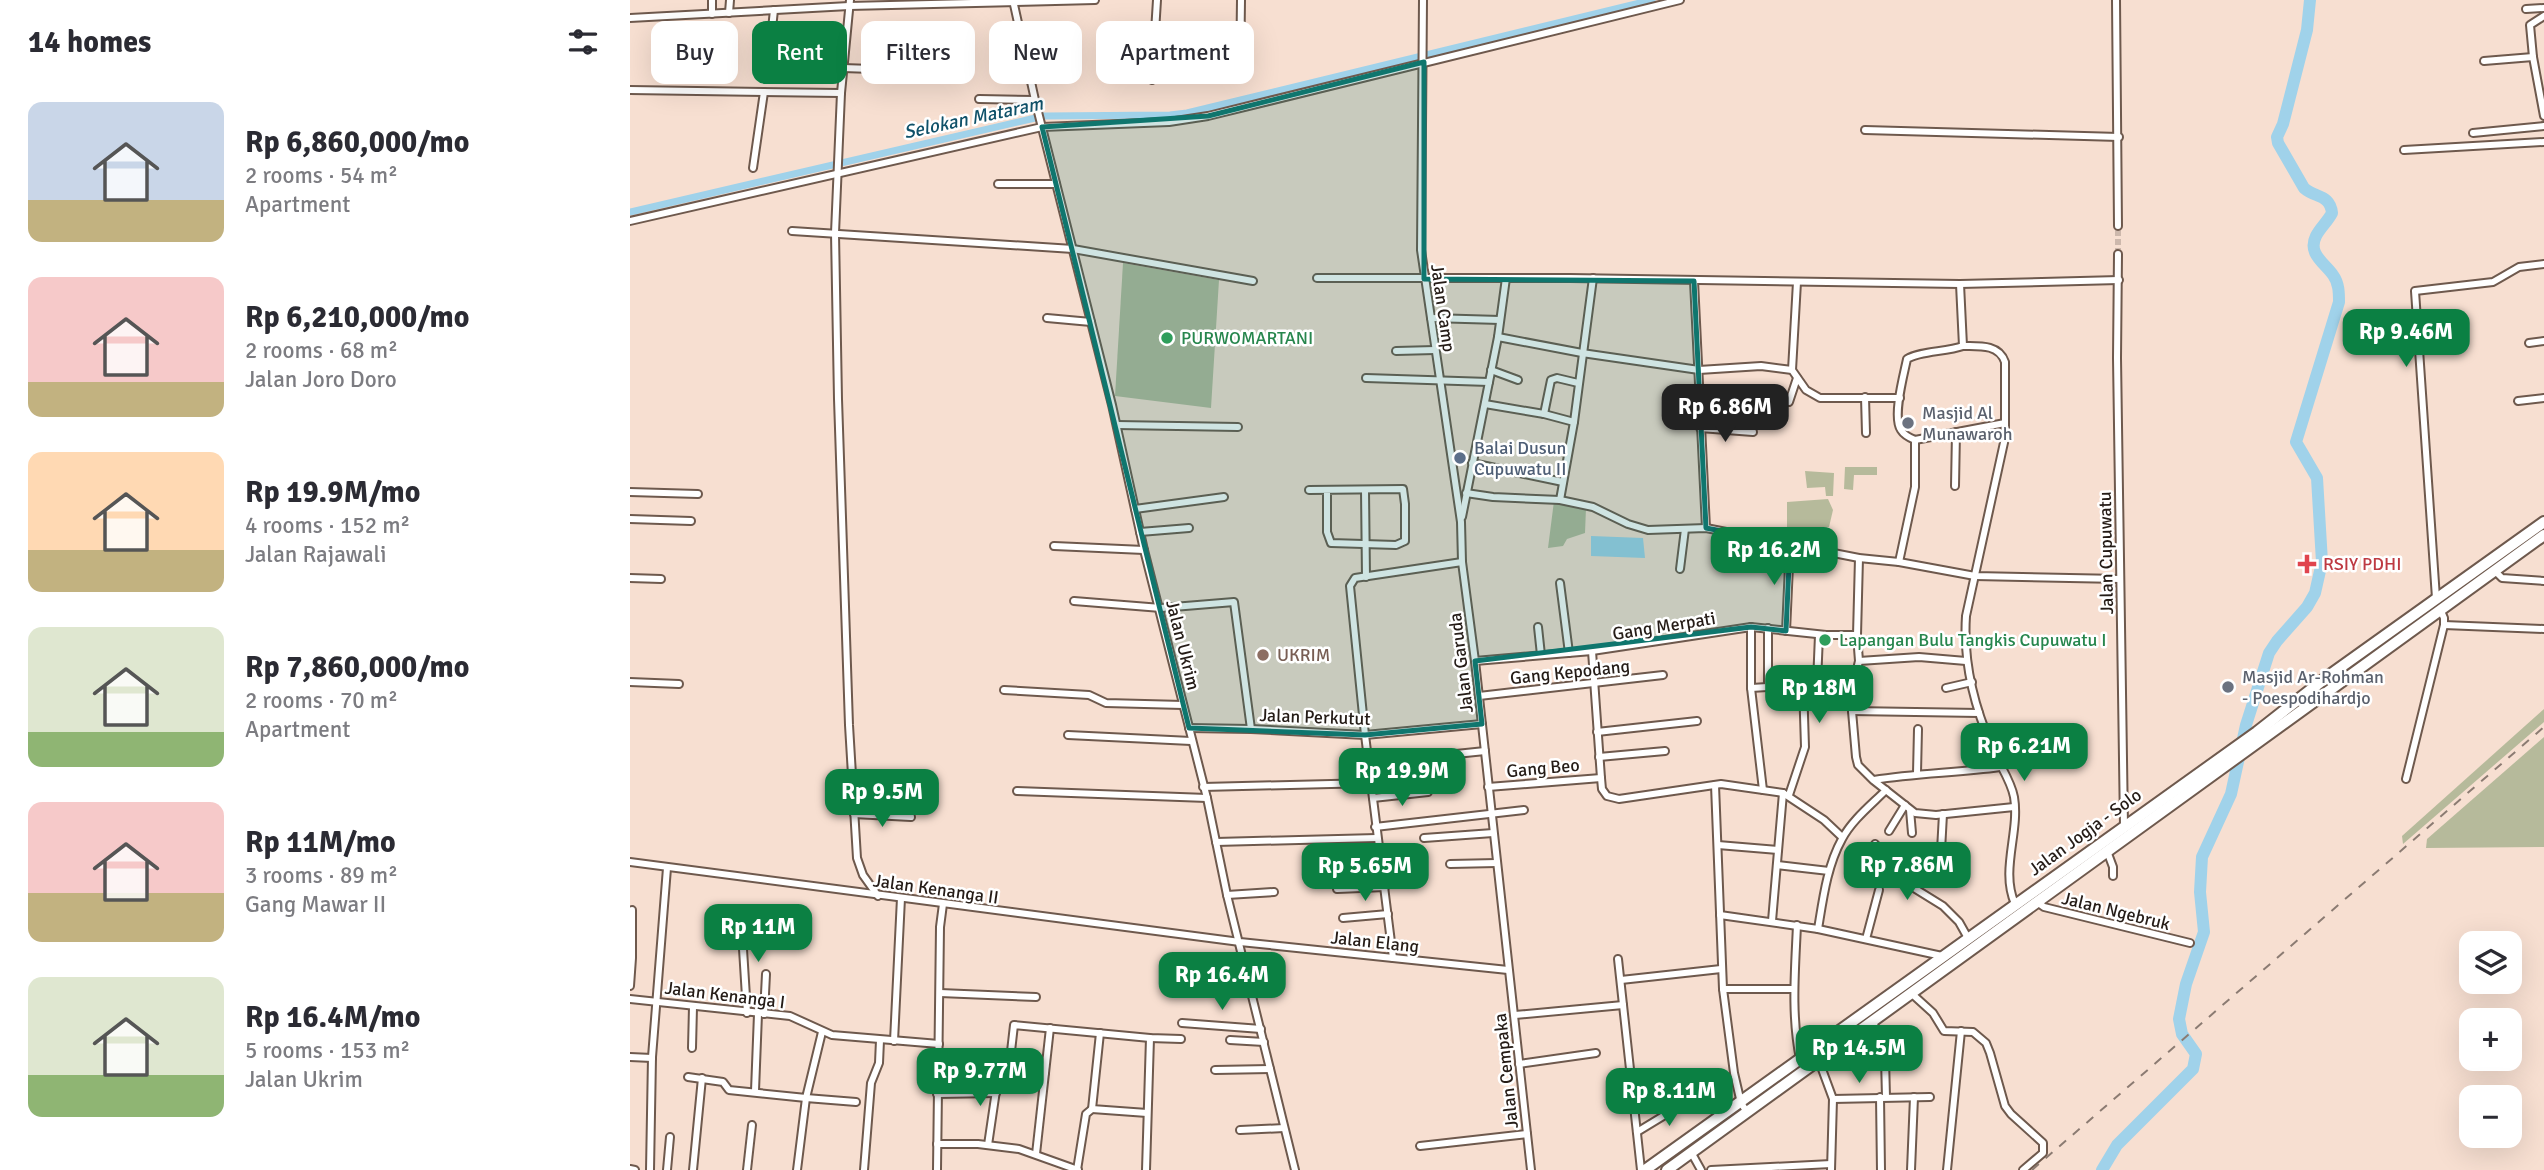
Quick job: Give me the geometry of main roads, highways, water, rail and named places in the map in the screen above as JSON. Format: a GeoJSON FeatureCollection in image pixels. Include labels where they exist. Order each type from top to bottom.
{"type":"FeatureCollection","features":[{"type":"Feature","properties":{"kind":"highway","name":"Jalan Jogja - Solo"},"geometry":{"type":"LineString","coordinates":[[1643,1170],[1819,1061],[2036,901],[2124,825],[2408,625],[2544,522]]}},
{"type":"Feature","properties":{"kind":"highway","name":"Jalan Jogja - Solo"},"geometry":{"type":"LineString","coordinates":[[2438,603],[2494,570],[2544,535]]}},
{"type":"Feature","properties":{"kind":"highway","name":"Jalan Jogja - Solo"},"geometry":{"type":"LineString","coordinates":[[1667,1170],[1801,1060],[2015,904],[2078,864],[2107,850],[2256,744],[2408,625]]}},
{"type":"Feature","properties":{"kind":"water"},"geometry":{"type":"Polygon","coordinates":[[[1591,536],[1643,538],[1645,558],[1591,556],[1591,536]]]}},
{"type":"Feature","properties":{"kind":"waterway","name":"Selokan Mataram"},"geometry":{"type":"LineString","coordinates":[[630,212],[1044,116],[1187,113],[1652,0]]}},
{"type":"Feature","properties":{"kind":"waterway"},"geometry":{"type":"LineString","coordinates":[[2102,1170],[2117,1145],[2193,1069],[2196,1054],[2182,1034],[2179,1019],[2186,984],[2204,932],[2200,892],[2202,857],[2231,794],[2246,725],[2269,653],[2307,607],[2315,593],[2322,562],[2317,478],[2296,442],[2339,302],[2335,278],[2318,258],[2314,248],[2316,236],[2332,213],[2325,199],[2304,188],[2277,137],[2283,124],[2307,30],[2310,0]]}},
{"type":"Feature","properties":{"kind":"tunnel"},"geometry":{"type":"LineString","coordinates":[[2118,226],[2118,254]]}},
{"type":"Feature","properties":{"kind":"railway"},"geometry":{"type":"LineString","coordinates":[[2032,1170],[2544,727]]}},
{"type":"Feature","properties":{"kind":"place","name":"PURWOMARTANI"},"geometry":{"type":"Point","coordinates":[1167,338]}},
{"type":"Feature","properties":{"kind":"place","name":"Masjid Al Munawaroh"},"geometry":{"type":"Point","coordinates":[1908,423]}},
{"type":"Feature","properties":{"kind":"place","name":"Balai Dusun Cupuwatu II"},"geometry":{"type":"Point","coordinates":[1460,458]}},
{"type":"Feature","properties":{"kind":"place","name":"RSIY PDHI"},"geometry":{"type":"Point","coordinates":[2307,564]}},
{"type":"Feature","properties":{"kind":"place","name":"Lapangan Bulu Tangkis Cupuwatu I"},"geometry":{"type":"Point","coordinates":[1825,640]}},
{"type":"Feature","properties":{"kind":"place","name":"UKRIM"},"geometry":{"type":"Point","coordinates":[1263,655]}},
{"type":"Feature","properties":{"kind":"place","name":"Masjid Ar-Rohman - Poespodihardjo"},"geometry":{"type":"Point","coordinates":[2228,687]}}]}
